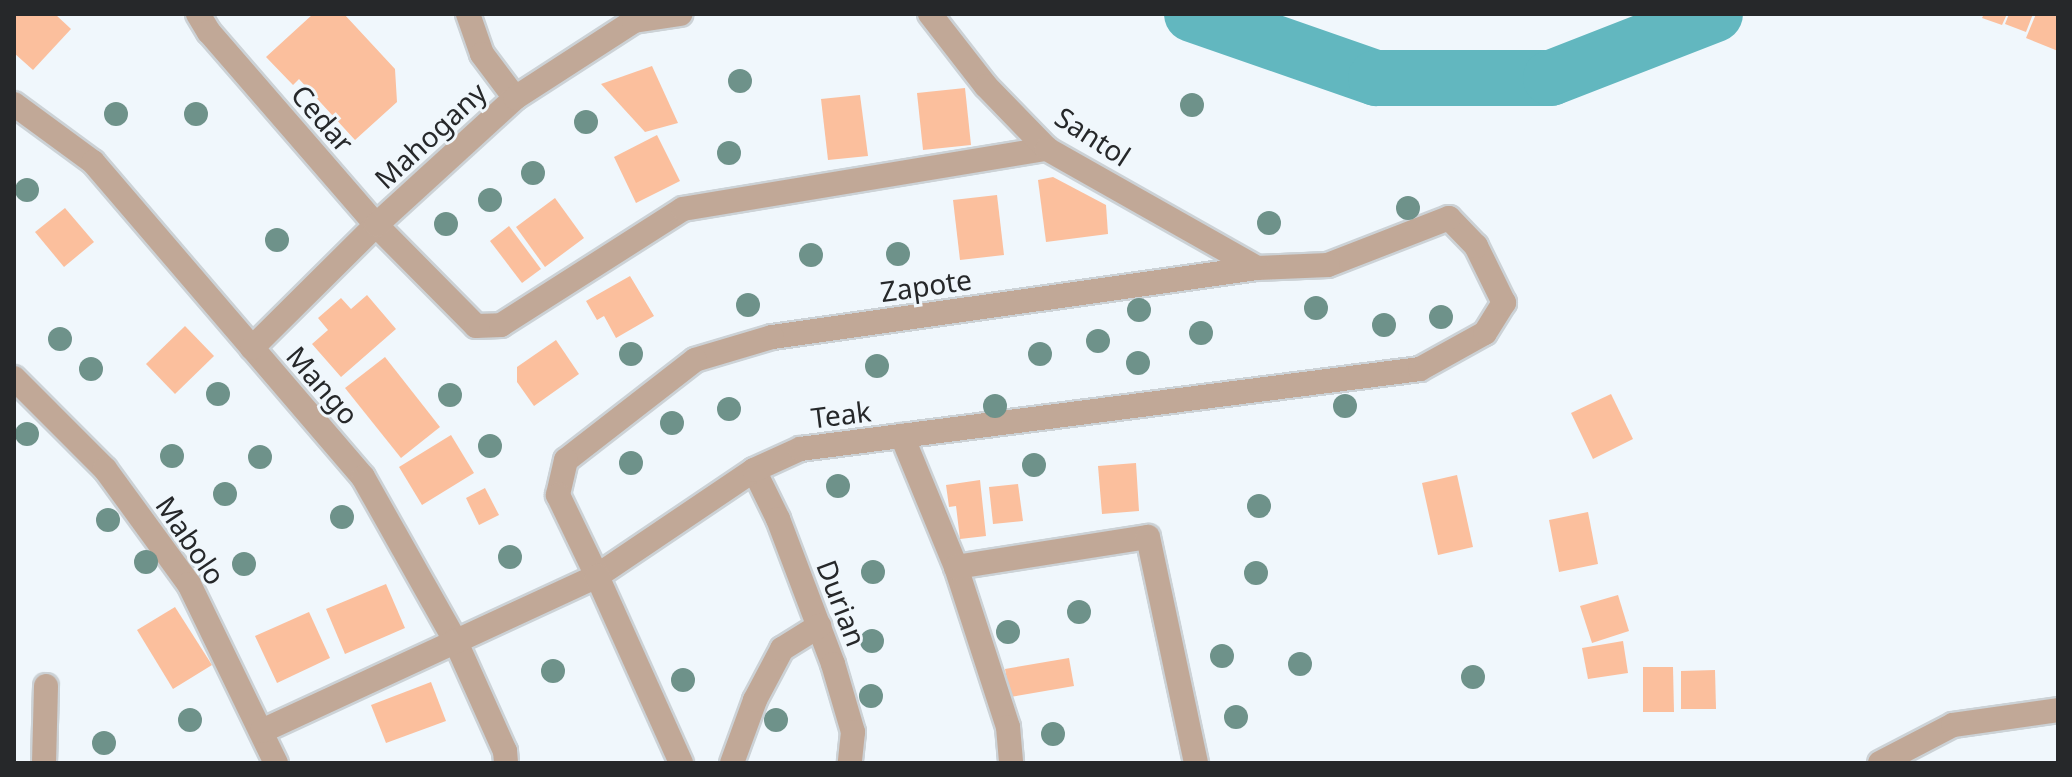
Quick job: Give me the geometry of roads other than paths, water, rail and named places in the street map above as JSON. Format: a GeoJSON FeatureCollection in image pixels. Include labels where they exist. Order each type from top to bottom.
{"type":"FeatureCollection","features":[{"type":"Feature","properties":{"kind":"street","name":"Cedar"},"geometry":{"type":"LineString","coordinates":[[198,14],[209,32],[376,225],[476,326],[501,325],[683,209],[1047,149]]}},
{"type":"Feature","properties":{"kind":"street"},"geometry":{"type":"LineString","coordinates":[[468,14],[482,54],[515,98]]}},
{"type":"Feature","properties":{"kind":"street","name":"Mahogany"},"geometry":{"type":"LineString","coordinates":[[252,348],[376,225],[515,98],[634,21],[680,14]]}},
{"type":"Feature","properties":{"kind":"street","name":"Santol"},"geometry":{"type":"LineString","coordinates":[[930,14],[986,86],[1047,149],[1257,268]]}},
{"type":"Feature","properties":{"kind":"street","name":"Mango"},"geometry":{"type":"LineString","coordinates":[[14,104],[93,162],[363,477],[455,640],[505,751],[506,763]]}},
{"type":"Feature","properties":{"kind":"street","name":"Zapote"},"geometry":{"type":"LineString","coordinates":[[681,763],[558,495],[566,460],[695,360],[772,337],[1257,268],[1328,265],[1449,218],[1476,246],[1504,303],[1485,333]]}},
{"type":"Feature","properties":{"kind":"street","name":"Teak"},"geometry":{"type":"LineString","coordinates":[[262,731],[597,576],[754,470],[800,449],[1420,369],[1485,333]]}},
{"type":"Feature","properties":{"kind":"street","name":"Mabolo"},"geometry":{"type":"LineString","coordinates":[[14,378],[105,469],[189,584],[276,763]]}},
{"type":"Feature","properties":{"kind":"street"},"geometry":{"type":"LineString","coordinates":[[902,436],[956,567],[1008,727],[1011,763]]}},
{"type":"Feature","properties":{"kind":"street","name":"Durian"},"geometry":{"type":"LineString","coordinates":[[754,470],[778,519],[819,626],[853,732],[850,763]]}},
{"type":"Feature","properties":{"kind":"street"},"geometry":{"type":"LineString","coordinates":[[956,567],[1148,537],[1196,763]]}},
{"type":"Feature","properties":{"kind":"street"},"geometry":{"type":"LineString","coordinates":[[732,763],[755,700],[782,649],[819,626]]}},
{"type":"Feature","properties":{"kind":"street"},"geometry":{"type":"LineString","coordinates":[[44,763],[46,686]]}},
{"type":"Feature","properties":{"kind":"street"},"geometry":{"type":"LineString","coordinates":[[1880,763],[1953,725],[2058,710]]}},
{"type":"Feature","properties":{"kind":"waterway"},"geometry":{"type":"LineString","coordinates":[[1192,14],[1376,78],[1551,78],[1715,14]]}}]}
